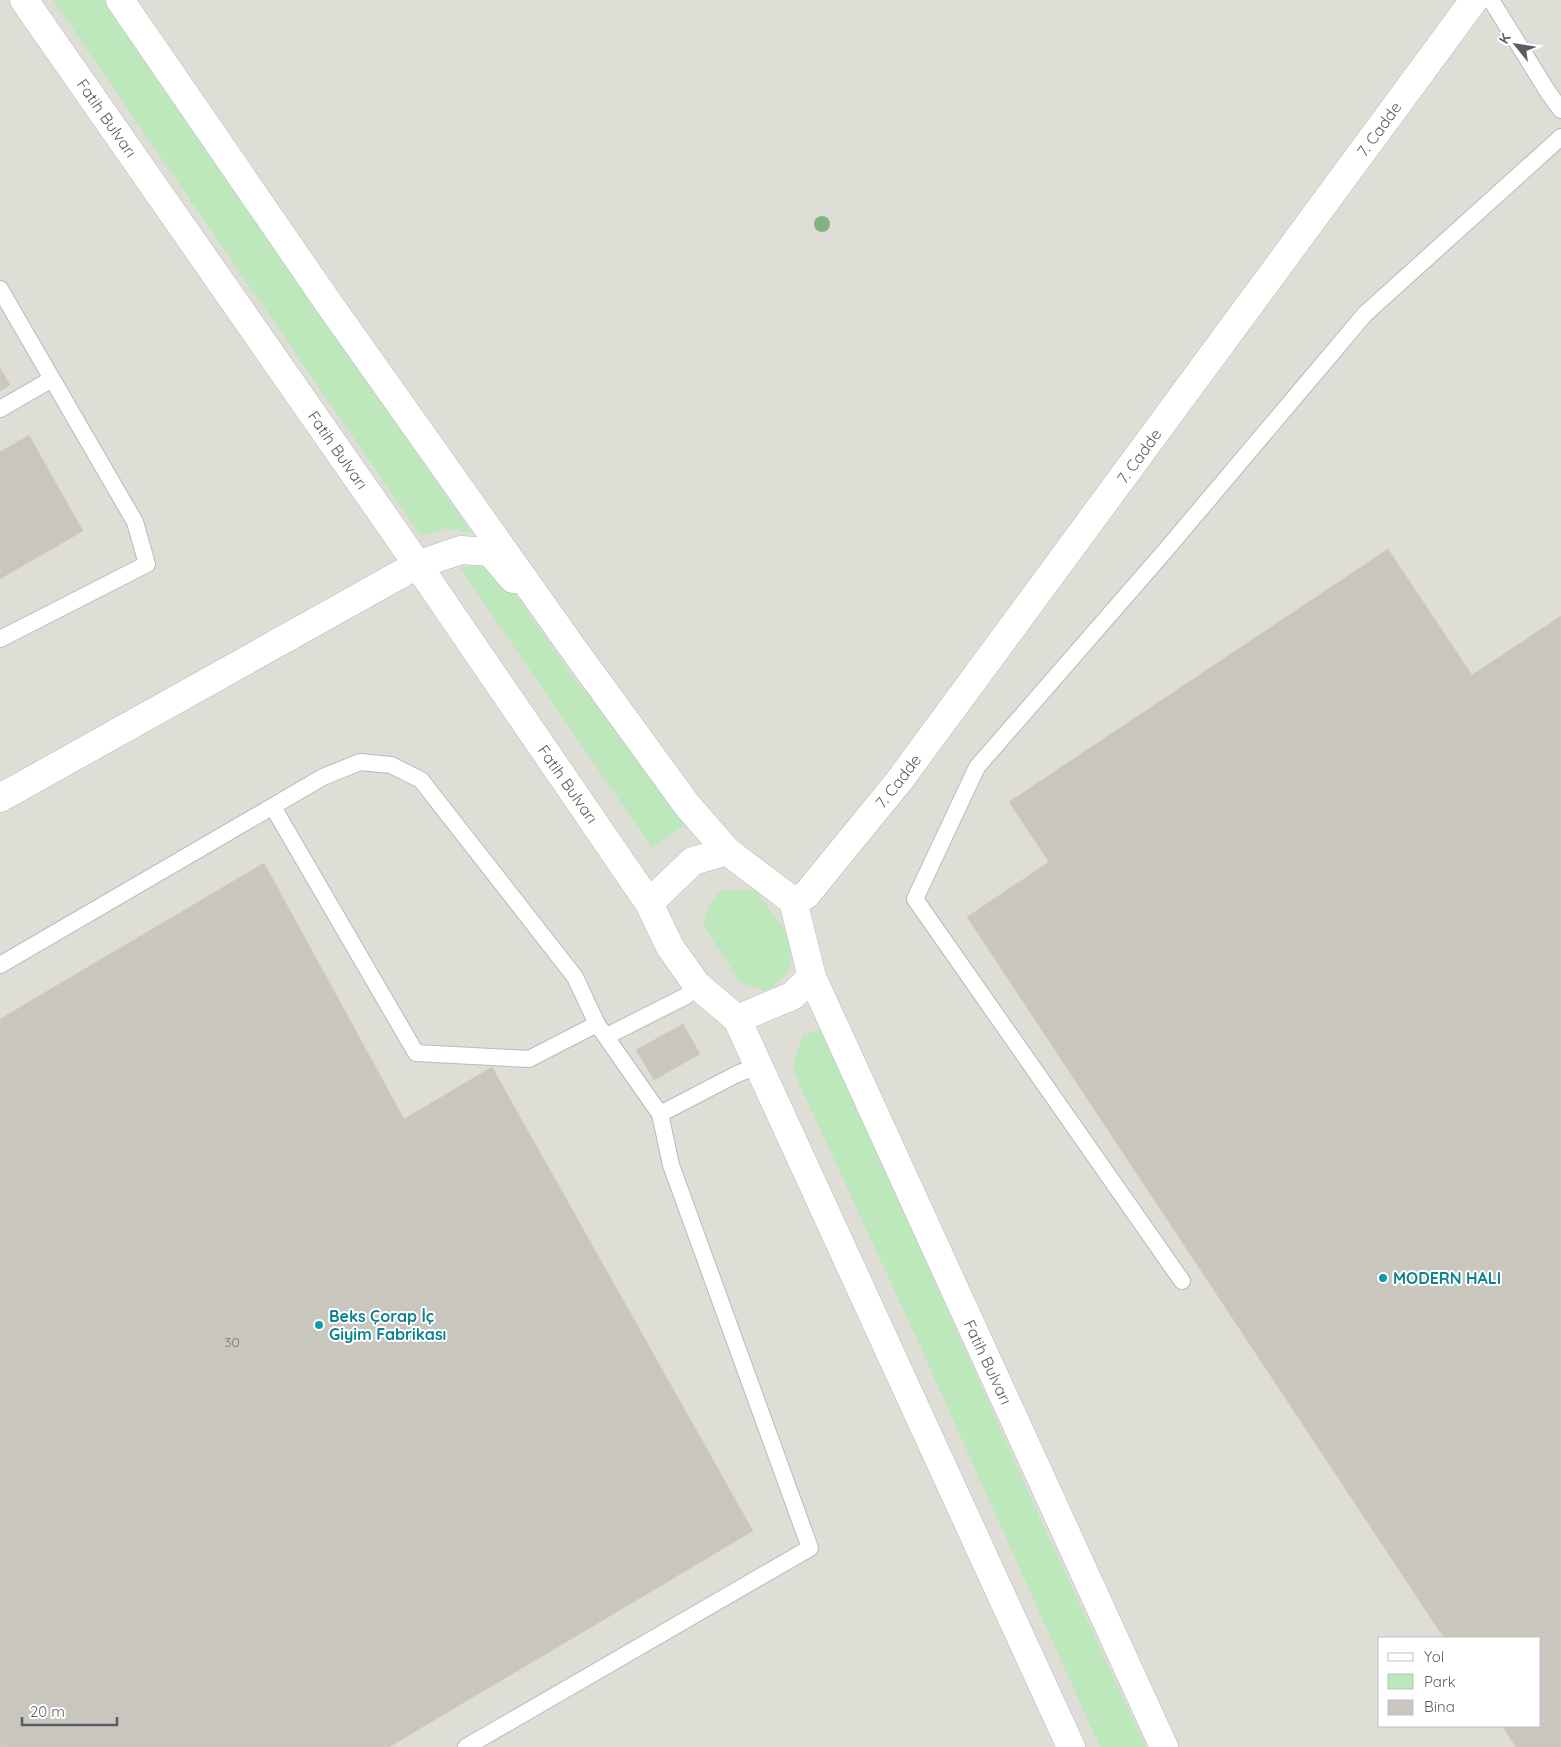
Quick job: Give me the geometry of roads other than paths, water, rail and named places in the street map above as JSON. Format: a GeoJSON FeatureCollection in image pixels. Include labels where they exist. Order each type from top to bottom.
{"type":"FeatureCollection","features":[{"type":"Feature","properties":{"kind":"main road","name":"Fatih Bulvarı"},"geometry":{"type":"LineString","coordinates":[[24,0],[406,548],[650,903],[670,947],[697,985],[737,1019],[1071,1747]]}},
{"type":"Feature","properties":{"kind":"main road"},"geometry":{"type":"LineString","coordinates":[[120,0],[327,301],[572,647],[687,805],[727,851],[793,901]]}},
{"type":"Feature","properties":{"kind":"main road","name":"7. Cadde"},"geometry":{"type":"LineString","coordinates":[[793,901],[806,895],[899,781],[1474,0]]}},
{"type":"Feature","properties":{"kind":"main road"},"geometry":{"type":"LineString","coordinates":[[0,798],[417,565],[461,550],[490,552],[572,647]]}},
{"type":"Feature","properties":{"kind":"main road"},"geometry":{"type":"LineString","coordinates":[[650,903],[693,861],[727,851]]}},
{"type":"Feature","properties":{"kind":"main road","name":"Fatih Bulvarı"},"geometry":{"type":"LineString","coordinates":[[793,901],[812,977],[1164,1747]]}},
{"type":"Feature","properties":{"kind":"main road"},"geometry":{"type":"LineString","coordinates":[[737,1019],[792,996],[812,977]]}},
{"type":"Feature","properties":{"kind":"lane"},"geometry":{"type":"LineString","coordinates":[[1491,0],[1561,110]]}},
{"type":"Feature","properties":{"kind":"lane"},"geometry":{"type":"LineString","coordinates":[[1182,1281],[915,899],[977,768],[1165,551],[1365,314],[1561,137]]}},
{"type":"Feature","properties":{"kind":"lane"},"geometry":{"type":"LineString","coordinates":[[0,289],[135,522],[147,564],[0,640]]}},
{"type":"Feature","properties":{"kind":"lane"},"geometry":{"type":"LineString","coordinates":[[0,409],[52,378]]}},
{"type":"Feature","properties":{"kind":"lane"},"geometry":{"type":"LineString","coordinates":[[0,965],[323,777],[360,762],[391,765],[421,780],[575,977],[602,1030],[660,1114],[670,1165],[810,1548],[466,1747]]}},
{"type":"Feature","properties":{"kind":"lane"},"geometry":{"type":"LineString","coordinates":[[273,806],[416,1053],[529,1060],[686,996],[697,985]]}},
{"type":"Feature","properties":{"kind":"lane"},"geometry":{"type":"LineString","coordinates":[[660,1114],[728,1079],[758,1066]]}},
{"type":"Feature","properties":{"kind":"place","name":"MODERN HALI"},"geometry":{"type":"Point","coordinates":[1383,1278]}},
{"type":"Feature","properties":{"kind":"place","name":"Beks Çorap İç Giyim Fabrikası"},"geometry":{"type":"Point","coordinates":[319,1325]}}]}
